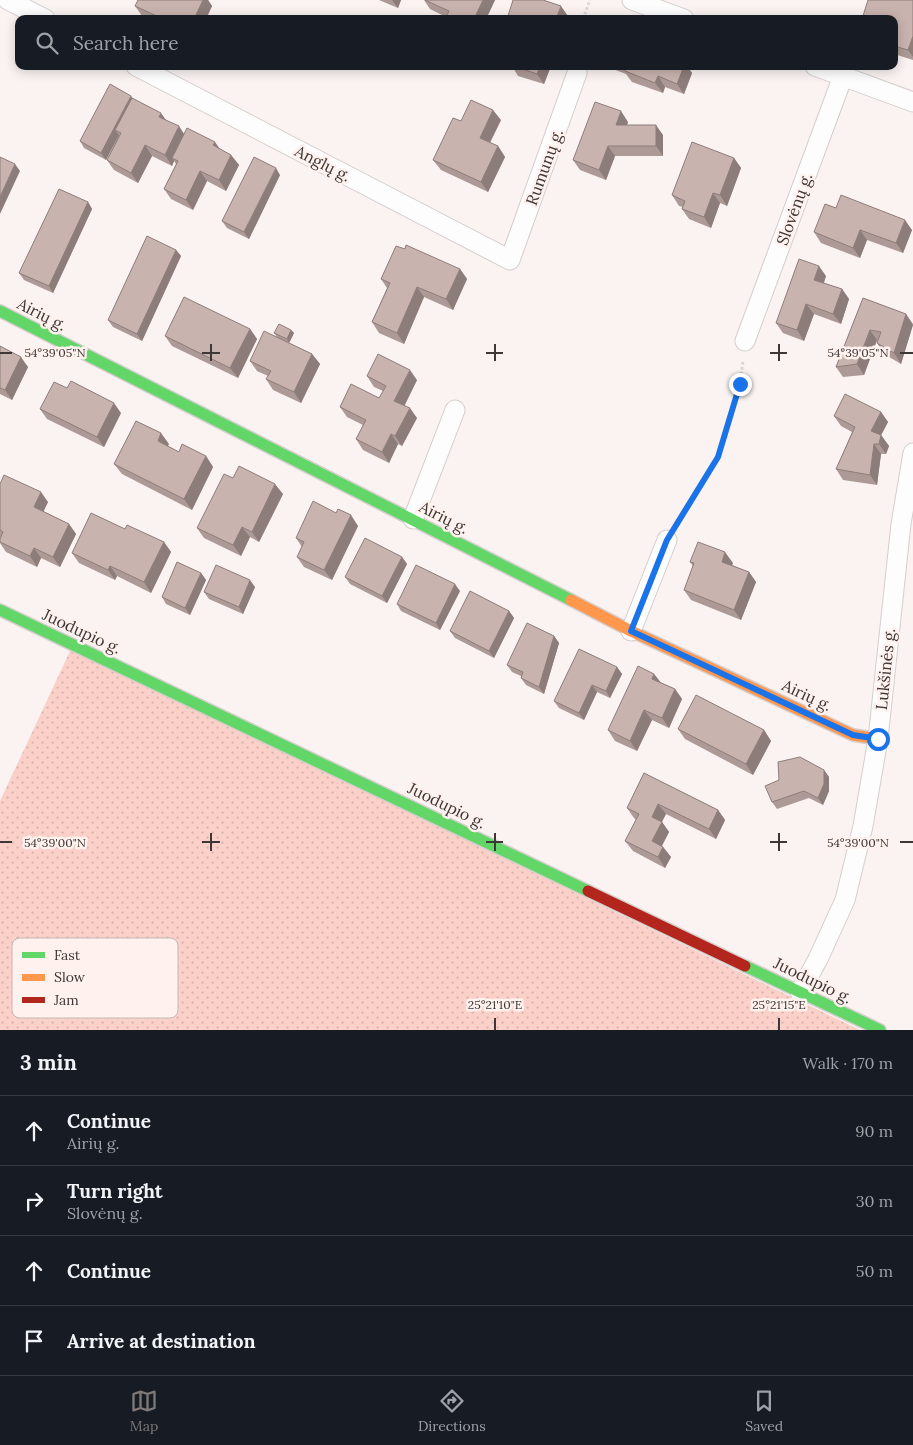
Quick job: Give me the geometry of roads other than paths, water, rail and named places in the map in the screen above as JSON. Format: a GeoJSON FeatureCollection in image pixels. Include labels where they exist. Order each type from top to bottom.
{"type":"FeatureCollection","features":[{"type":"Feature","properties":{"kind":"street"},"geometry":{"type":"LineString","coordinates":[[8,0],[36,15]]}},
{"type":"Feature","properties":{"kind":"street"},"geometry":{"type":"LineString","coordinates":[[632,0],[673,15]]}},
{"type":"Feature","properties":{"kind":"street","name":"Anglų g."},"geometry":{"type":"LineString","coordinates":[[144,70],[510,260]]}},
{"type":"Feature","properties":{"kind":"street"},"geometry":{"type":"LineString","coordinates":[[826,70],[913,102]]}},
{"type":"Feature","properties":{"kind":"street","name":"Rumunų g."},"geometry":{"type":"LineString","coordinates":[[510,260],[577,73]]}},
{"type":"Feature","properties":{"kind":"street","name":"Slovėnų g."},"geometry":{"type":"LineString","coordinates":[[745,341],[843,76]]}},
{"type":"Feature","properties":{"kind":"street","name":"Airių g."},"geometry":{"type":"LineString","coordinates":[[0,311],[631,631],[853,735],[878,739]]}},
{"type":"Feature","properties":{"kind":"street"},"geometry":{"type":"LineString","coordinates":[[413,519],[454,410]]}},
{"type":"Feature","properties":{"kind":"street","name":"Lukšinės g."},"geometry":{"type":"LineString","coordinates":[[800,992],[818,959],[845,900],[863,826],[878,739],[901,524],[913,454]]}},
{"type":"Feature","properties":{"kind":"street"},"geometry":{"type":"LineString","coordinates":[[631,631],[667,540]]}},
{"type":"Feature","properties":{"kind":"street","name":"Juodupio g."},"geometry":{"type":"LineString","coordinates":[[0,610],[880,1030]]}}]}
